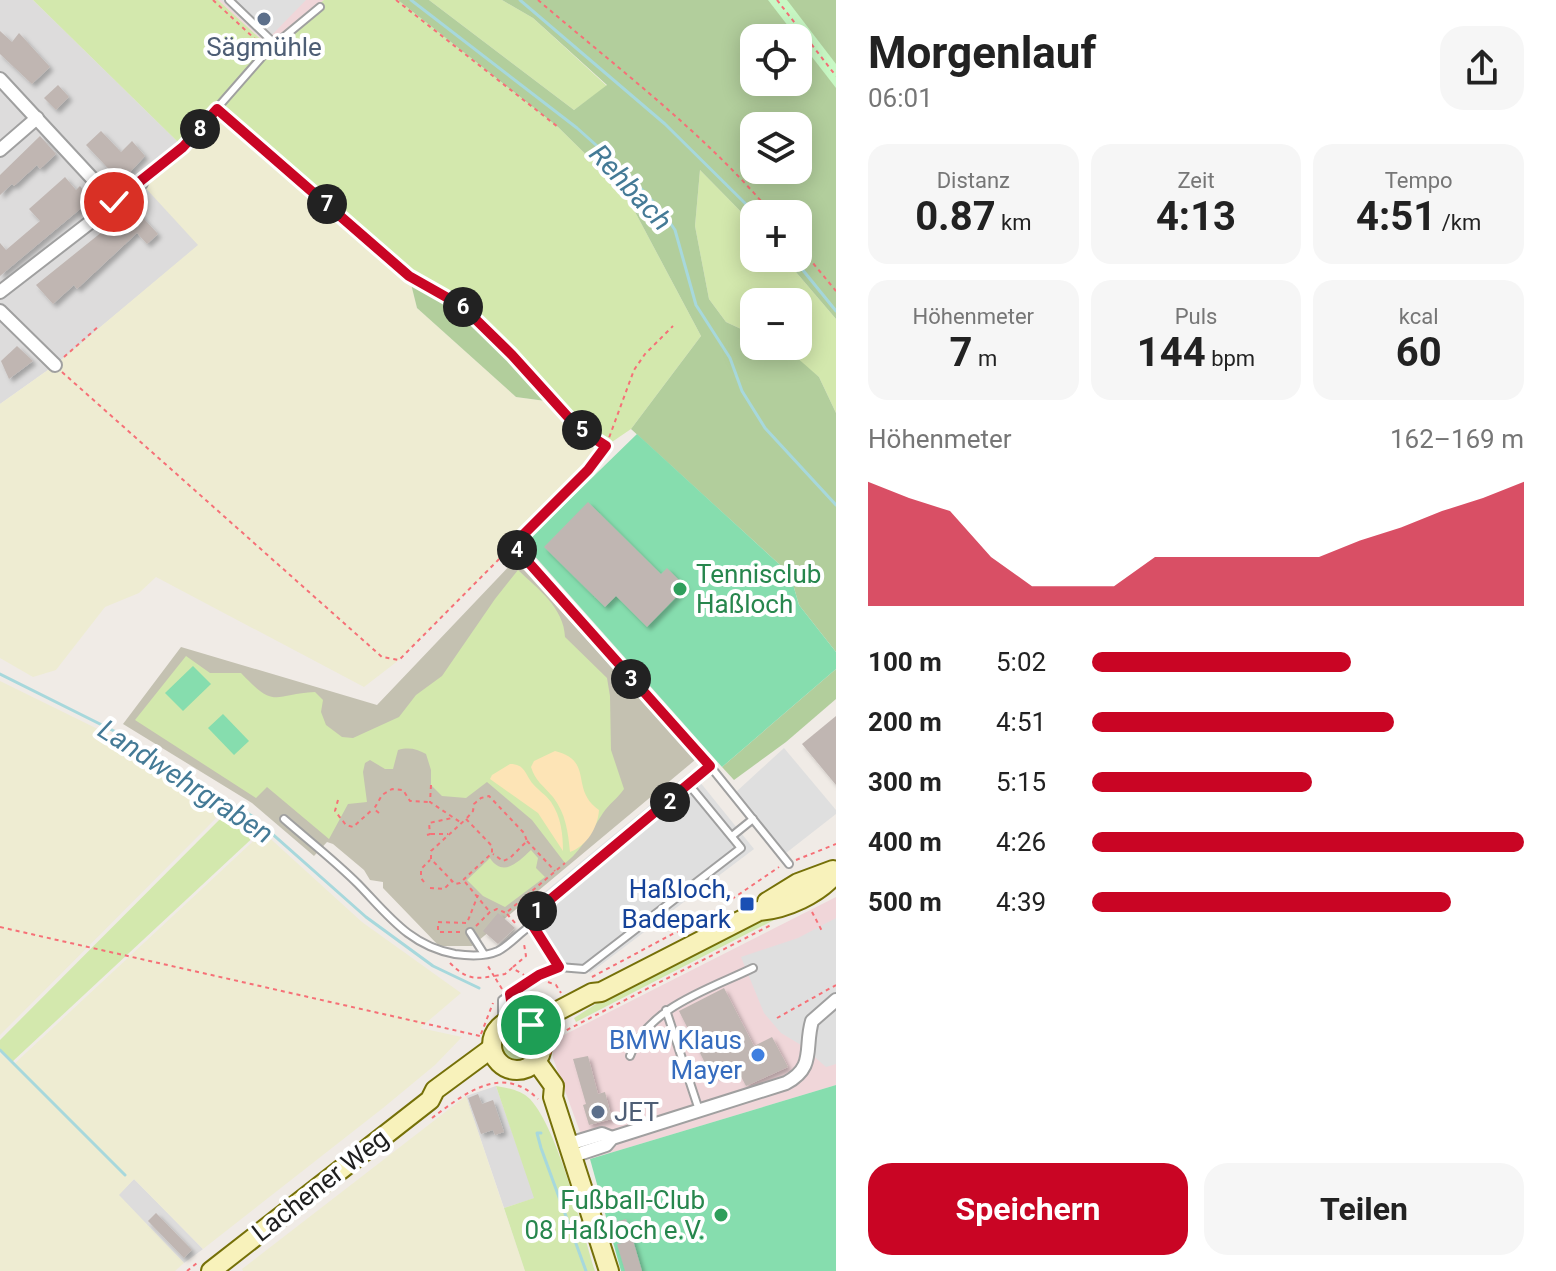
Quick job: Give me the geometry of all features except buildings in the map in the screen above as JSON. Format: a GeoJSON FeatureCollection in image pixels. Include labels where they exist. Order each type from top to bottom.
{"type":"FeatureCollection","features":[{"type":"Feature","properties":{"kind":"main road"},"geometry":{"type":"LineString","coordinates":[[522,1026],[542,1048],[531,1065],[512,1070],[490,1049],[493,1035],[522,1026],[592,993],[594,986],[759,911],[766,903],[798,883],[828,871],[836,872]]}},
{"type":"Feature","properties":{"kind":"main road","name":"Lachener Weg"},"geometry":{"type":"LineString","coordinates":[[210,1265],[430,1100],[435,1090],[490,1049]]}},
{"type":"Feature","properties":{"kind":"main road"},"geometry":{"type":"LineString","coordinates":[[531,1065],[571,1150],[609,1271]]}},
{"type":"Feature","properties":{"kind":"street"},"geometry":{"type":"LineString","coordinates":[[0,79],[114,202]]}},
{"type":"Feature","properties":{"kind":"street"},"geometry":{"type":"LineString","coordinates":[[0,150],[37,118]]}},
{"type":"Feature","properties":{"kind":"street"},"geometry":{"type":"LineString","coordinates":[[0,292],[141,183]]}},
{"type":"Feature","properties":{"kind":"street"},"geometry":{"type":"LineString","coordinates":[[0,311],[55,365]]}},
{"type":"Feature","properties":{"kind":"street"},"geometry":{"type":"LineString","coordinates":[[571,1150],[602,1134],[612,1138],[796,1078],[803,1071],[808,1058],[812,1021],[836,1000]]}},
{"type":"Feature","properties":{"kind":"lane"},"geometry":{"type":"LineString","coordinates":[[229,0],[275,44]]}},
{"type":"Feature","properties":{"kind":"lane"},"geometry":{"type":"LineString","coordinates":[[141,183],[183,147],[268,50],[320,7]]}},
{"type":"Feature","properties":{"kind":"lane"},"geometry":{"type":"LineString","coordinates":[[550,588],[710,766],[789,864]]}},
{"type":"Feature","properties":{"kind":"lane"},"geometry":{"type":"LineString","coordinates":[[559,967],[528,918],[690,786],[710,766]]}},
{"type":"Feature","properties":{"kind":"lane"},"geometry":{"type":"LineString","coordinates":[[522,1026],[502,1000],[539,975],[559,967],[584,969],[741,848],[690,786]]}},
{"type":"Feature","properties":{"kind":"lane"},"geometry":{"type":"LineString","coordinates":[[284,819],[357,883],[390,920],[413,939],[437,950],[483,955],[499,950],[532,925]]}},
{"type":"Feature","properties":{"kind":"lane"},"geometry":{"type":"LineString","coordinates":[[732,836],[753,819]]}},
{"type":"Feature","properties":{"kind":"lane"},"geometry":{"type":"LineString","coordinates":[[470,932],[483,955]]}},
{"type":"Feature","properties":{"kind":"lane"},"geometry":{"type":"LineString","coordinates":[[630,1056],[636,1040],[666,1010],[753,968]]}},
{"type":"Feature","properties":{"kind":"lane"},"geometry":{"type":"LineString","coordinates":[[510,994],[522,1026]]}},
{"type":"Feature","properties":{"kind":"lane"},"geometry":{"type":"LineString","coordinates":[[666,1010],[699,1110]]}},
{"type":"Feature","properties":{"kind":"path"},"geometry":{"type":"LineString","coordinates":[[213,0],[268,50]]}},
{"type":"Feature","properties":{"kind":"path"},"geometry":{"type":"LineString","coordinates":[[396,0],[558,127]]}},
{"type":"Feature","properties":{"kind":"path"},"geometry":{"type":"LineString","coordinates":[[538,0],[673,116],[760,200]]}},
{"type":"Feature","properties":{"kind":"path"},"geometry":{"type":"LineString","coordinates":[[777,0],[836,76]]}},
{"type":"Feature","properties":{"kind":"path"},"geometry":{"type":"LineString","coordinates":[[217,109],[409,276],[462,306],[512,355],[578,428],[606,446]]}},
{"type":"Feature","properties":{"kind":"path"},"geometry":{"type":"LineString","coordinates":[[812,262],[836,291]]}},
{"type":"Feature","properties":{"kind":"path"},"geometry":{"type":"LineString","coordinates":[[99,326],[55,365],[382,657],[399,660],[588,470],[606,446],[634,370],[673,326]]}},
{"type":"Feature","properties":{"kind":"path"},"geometry":{"type":"LineString","coordinates":[[513,545],[550,588]]}},
{"type":"Feature","properties":{"kind":"path"},"geometry":{"type":"LineString","coordinates":[[430,802],[431,785]]}},
{"type":"Feature","properties":{"kind":"path"},"geometry":{"type":"LineString","coordinates":[[338,800],[335,811],[346,825],[353,827],[374,809],[382,795],[392,789],[403,790],[410,801],[430,802],[460,822]]}},
{"type":"Feature","properties":{"kind":"path"},"geometry":{"type":"LineString","coordinates":[[466,819],[492,846],[492,853],[460,883],[452,881],[431,859],[431,851],[466,819],[473,811],[474,804],[489,796],[555,871]]}},
{"type":"Feature","properties":{"kind":"path"},"geometry":{"type":"LineString","coordinates":[[374,809],[379,813]]}},
{"type":"Feature","properties":{"kind":"path"},"geometry":{"type":"LineString","coordinates":[[448,834],[429,834],[429,823],[453,817]]}},
{"type":"Feature","properties":{"kind":"path"},"geometry":{"type":"LineString","coordinates":[[492,853],[503,861],[527,841]]}},
{"type":"Feature","properties":{"kind":"path"},"geometry":{"type":"LineString","coordinates":[[594,986],[710,914],[772,870],[836,844]]}},
{"type":"Feature","properties":{"kind":"path"},"geometry":{"type":"LineString","coordinates":[[424,882],[421,869],[431,859]]}},
{"type":"Feature","properties":{"kind":"path"},"geometry":{"type":"LineString","coordinates":[[506,913],[565,863]]}},
{"type":"Feature","properties":{"kind":"path"},"geometry":{"type":"LineString","coordinates":[[464,880],[490,912]]}},
{"type":"Feature","properties":{"kind":"path"},"geometry":{"type":"LineString","coordinates":[[430,888],[444,889],[452,881]]}},
{"type":"Feature","properties":{"kind":"path"},"geometry":{"type":"LineString","coordinates":[[478,895],[467,923],[438,922],[438,932],[470,932],[490,912],[497,909],[506,913],[522,931],[526,956],[512,968]]}},
{"type":"Feature","properties":{"kind":"path"},"geometry":{"type":"LineString","coordinates":[[590,1018],[781,919]]}},
{"type":"Feature","properties":{"kind":"path"},"geometry":{"type":"LineString","coordinates":[[0,927],[490,1049],[496,995]]}},
{"type":"Feature","properties":{"kind":"path"},"geometry":{"type":"LineString","coordinates":[[437,950],[463,976],[475,980],[494,976],[483,955]]}},
{"type":"Feature","properties":{"kind":"path"},"geometry":{"type":"LineString","coordinates":[[777,1018],[836,985]]}},
{"type":"Feature","properties":{"kind":"path"},"geometry":{"type":"LineString","coordinates":[[457,1099],[485,1085],[501,1082],[514,1083],[546,1098]]}},
{"type":"Feature","properties":{"kind":"shaded area"},"geometry":{"type":"Polygon","coordinates":[[[0,0],[33,0],[183,147],[199,245],[55,365],[0,404],[0,0]]]}},
{"type":"Feature","properties":{"kind":"shaded area","name":"Sägmühle"},"geometry":{"type":"Polygon","coordinates":[[[218,0],[324,0],[268,46],[218,0]]]}},
{"type":"Feature","properties":{"kind":"shaded area","name":"Sägmühle"},"geometry":{"type":"Polygon","coordinates":[[[221,0],[306,0],[265,42],[221,0]]]}},
{"type":"Feature","properties":{"kind":"shaded area"},"geometry":{"type":"Polygon","coordinates":[[[217,109],[409,276],[417,308],[516,397],[553,402],[578,428],[606,446],[588,470],[399,660],[364,687],[156,577],[139,593],[105,607],[56,670],[33,677],[0,658],[0,404],[55,365],[198,245],[141,183],[183,147],[217,109]]]}},
{"type":"Feature","properties":{"kind":"shaded area"},"geometry":{"type":"Polygon","coordinates":[[[515,560],[695,760],[472,946],[439,946],[383,888],[383,882],[370,880],[364,870],[333,844],[327,842],[314,856],[252,803],[123,724],[181,647],[377,705],[515,560]]]}},
{"type":"Feature","properties":{"kind":"shaded area"},"geometry":{"type":"Polygon","coordinates":[[[0,681],[112,736],[229,805],[0,1035],[0,681]]]}},
{"type":"Feature","properties":{"kind":"shaded area"},"geometry":{"type":"Polygon","coordinates":[[[784,748],[836,810],[836,814],[786,853],[736,792],[784,748]]]}},
{"type":"Feature","properties":{"kind":"shaded area"},"geometry":{"type":"Polygon","coordinates":[[[691,771],[754,849],[590,973],[583,964],[562,964],[524,909],[691,771]]]}},
{"type":"Feature","properties":{"kind":"shaded area"},"geometry":{"type":"Polygon","coordinates":[[[263,832],[362,922],[461,993],[420,1028],[462,1037],[435,1065],[383,1108],[203,1249],[134,1179],[119,1195],[184,1263],[175,1271],[0,1271],[0,1053],[13,1065],[263,832]]]}},
{"type":"Feature","properties":{"kind":"shaded area"},"geometry":{"type":"Polygon","coordinates":[[[836,897],[836,1085],[590,1159],[553,1058],[556,1039],[836,897]]]}},
{"type":"Feature","properties":{"kind":"shaded area"},"geometry":{"type":"Polygon","coordinates":[[[836,918],[836,1064],[826,1067],[801,1045],[781,1033],[764,1013],[741,957],[798,938],[836,918]]]}},
{"type":"Feature","properties":{"kind":"shaded area"},"geometry":{"type":"Polygon","coordinates":[[[496,1086],[535,1198],[504,1208],[466,1096],[496,1086]]]}},
{"type":"Feature","properties":{"kind":"shaded area"},"geometry":{"type":"Polygon","coordinates":[[[466,1096],[525,1271],[243,1271],[242,1269],[466,1096]]]}},
{"type":"Feature","properties":{"kind":"shaded area"},"geometry":{"type":"Polygon","coordinates":[[[134,1179],[203,1249],[184,1263],[118,1195],[134,1179]]]}},
{"type":"Feature","properties":{"kind":"green space"},"geometry":{"type":"Polygon","coordinates":[[[33,0],[218,0],[268,46],[324,0],[398,0],[558,127],[625,193],[701,336],[631,429],[606,446],[578,428],[512,355],[462,306],[409,276],[218,109],[183,147],[33,0]]]}},
{"type":"Feature","properties":{"kind":"green space"},"geometry":{"type":"Polygon","coordinates":[[[398,0],[429,0],[574,110],[607,85],[533,18],[502,0],[836,0],[836,319],[796,272],[812,272],[812,200],[740,200],[740,211],[700,170],[695,226],[709,299],[726,322],[740,328],[740,360],[800,360],[819,377],[836,413],[836,652],[799,605],[790,574],[631,429],[701,336],[625,193],[558,127],[398,0]]]}},
{"type":"Feature","properties":{"kind":"green space"},"geometry":{"type":"Polygon","coordinates":[[[429,0],[502,0],[533,18],[607,86],[574,110],[429,0]]]}},
{"type":"Feature","properties":{"kind":"green space"},"geometry":{"type":"Polygon","coordinates":[[[768,0],[787,0],[805,24],[787,24],[768,0]]]}},
{"type":"Feature","properties":{"kind":"green space"},"geometry":{"type":"Polygon","coordinates":[[[812,33],[836,64],[836,88],[812,57],[812,33]]]}},
{"type":"Feature","properties":{"kind":"green space"},"geometry":{"type":"Polygon","coordinates":[[[700,170],[740,211],[740,272],[796,272],[810,288],[740,288],[740,328],[726,322],[709,299],[695,226],[700,170]]]}},
{"type":"Feature","properties":{"kind":"green space"},"geometry":{"type":"Polygon","coordinates":[[[409,276],[462,306],[512,355],[553,402],[516,397],[417,308],[409,276]]]}},
{"type":"Feature","properties":{"kind":"green space"},"geometry":{"type":"Polygon","coordinates":[[[812,291],[836,319],[836,413],[819,377],[798,360],[812,360],[812,291]]]}},
{"type":"Feature","properties":{"kind":"green space","name":"Tennisclub Haßloch"},"geometry":{"type":"Polygon","coordinates":[[[637,434],[790,574],[799,605],[836,652],[836,669],[722,767],[524,544],[637,434]]]}},
{"type":"Feature","properties":{"kind":"green space"},"geometry":{"type":"Polygon","coordinates":[[[518,570],[555,608],[565,637],[607,678],[610,696],[611,750],[624,789],[605,810],[581,847],[565,863],[532,820],[487,782],[466,798],[442,796],[431,785],[426,754],[416,750],[398,750],[393,769],[385,769],[370,760],[365,763],[363,772],[367,802],[348,804],[329,839],[267,787],[256,798],[135,720],[186,656],[210,673],[241,673],[269,696],[315,692],[323,700],[321,712],[326,725],[342,737],[353,738],[399,717],[416,695],[442,676],[518,570]]]}},
{"type":"Feature","properties":{"kind":"green space"},"geometry":{"type":"Polygon","coordinates":[[[193,666],[211,684],[183,711],[165,693],[193,666]]]}},
{"type":"Feature","properties":{"kind":"green space"},"geometry":{"type":"Polygon","coordinates":[[[836,669],[836,699],[786,742],[734,780],[722,767],[836,669]]]}},
{"type":"Feature","properties":{"kind":"green space"},"geometry":{"type":"Polygon","coordinates":[[[223,714],[249,741],[234,755],[208,728],[223,714]]]}},
{"type":"Feature","properties":{"kind":"green space"},"geometry":{"type":"Polygon","coordinates":[[[232,807],[261,830],[12,1062],[0,1049],[0,1040],[232,807]]]}},
{"type":"Feature","properties":{"kind":"green space"},"geometry":{"type":"Polygon","coordinates":[[[531,850],[538,858],[536,868],[545,877],[505,907],[483,896],[467,880],[490,858],[500,867],[505,867],[516,863],[531,850]]]}},
{"type":"Feature","properties":{"kind":"green space"},"geometry":{"type":"Polygon","coordinates":[[[803,905],[576,1022],[574,1018],[607,997],[774,911],[803,905]]]}},
{"type":"Feature","properties":{"kind":"green space"},"geometry":{"type":"Polygon","coordinates":[[[517,1026],[530,1032],[536,1045],[530,1058],[517,1064],[504,1058],[498,1045],[504,1032],[517,1026]]]}},
{"type":"Feature","properties":{"kind":"green space","name":"Fußball-Club 08 Haßloch e.V."},"geometry":{"type":"Polygon","coordinates":[[[836,1085],[836,1271],[621,1271],[590,1159],[836,1085]]]}},
{"type":"Feature","properties":{"kind":"green space"},"geometry":{"type":"Polygon","coordinates":[[[496,1086],[523,1093],[541,1114],[560,1156],[595,1271],[525,1271],[504,1208],[534,1198],[496,1086]]]}},
{"type":"Feature","properties":{"kind":"sand"},"geometry":{"type":"Polygon","coordinates":[[[555,751],[575,761],[585,793],[599,810],[590,835],[582,845],[570,852],[561,810],[537,780],[531,767],[534,761],[555,751]]]}},
{"type":"Feature","properties":{"kind":"sand"},"geometry":{"type":"Polygon","coordinates":[[[510,764],[522,768],[551,802],[561,826],[563,851],[538,813],[490,779],[510,764]]]}},
{"type":"Feature","properties":{"kind":"waterway","name":"Rehbach"},"geometry":{"type":"LineString","coordinates":[[411,0],[577,128],[625,171],[664,214],[675,230],[696,305],[730,358],[742,391],[765,428],[836,505]]}},
{"type":"Feature","properties":{"kind":"waterway"},"geometry":{"type":"LineString","coordinates":[[520,0],[665,124],[742,200]]}},
{"type":"Feature","properties":{"kind":"waterway"},"geometry":{"type":"LineString","coordinates":[[804,272],[836,311]]}},
{"type":"Feature","properties":{"kind":"waterway","name":"Landwehrgraben"},"geometry":{"type":"LineString","coordinates":[[0,674],[114,731],[252,816],[366,917],[433,966],[479,988]]}},
{"type":"Feature","properties":{"kind":"waterway"},"geometry":{"type":"LineString","coordinates":[[0,1050],[125,1175]]}},
{"type":"Feature","properties":{"kind":"waterway","name":"Landwehrgraben"},"geometry":{"type":"LineString","coordinates":[[541,1133],[537,1133],[541,1148],[586,1271]]}},
{"type":"Feature","properties":{"kind":"place","name":"Sägmühle"},"geometry":{"type":"Point","coordinates":[264,19]}},
{"type":"Feature","properties":{"kind":"place","name":"Tennisclub Haßloch"},"geometry":{"type":"Point","coordinates":[680,589]}},
{"type":"Feature","properties":{"kind":"place","name":"Haßloch, Badepark"},"geometry":{"type":"Point","coordinates":[747,904]}},
{"type":"Feature","properties":{"kind":"place","name":"BMW Klaus Mayer"},"geometry":{"type":"Point","coordinates":[758,1055]}},
{"type":"Feature","properties":{"kind":"place","name":"JET"},"geometry":{"type":"Point","coordinates":[598,1112]}},
{"type":"Feature","properties":{"kind":"place","name":"Fußball-Club 08 Haßloch e.V."},"geometry":{"type":"Point","coordinates":[721,1215]}},
{"type":"Feature","properties":{"kind":"route"},"geometry":{"type":"LineString","coordinates":[[114,202],[183,147],[217,109],[409,276],[462,306],[512,355],[578,428],[606,446],[588,470],[513,545],[710,766],[690,786],[528,918],[559,967],[539,975],[510,994],[514,1020],[531,1025]]}}]}
